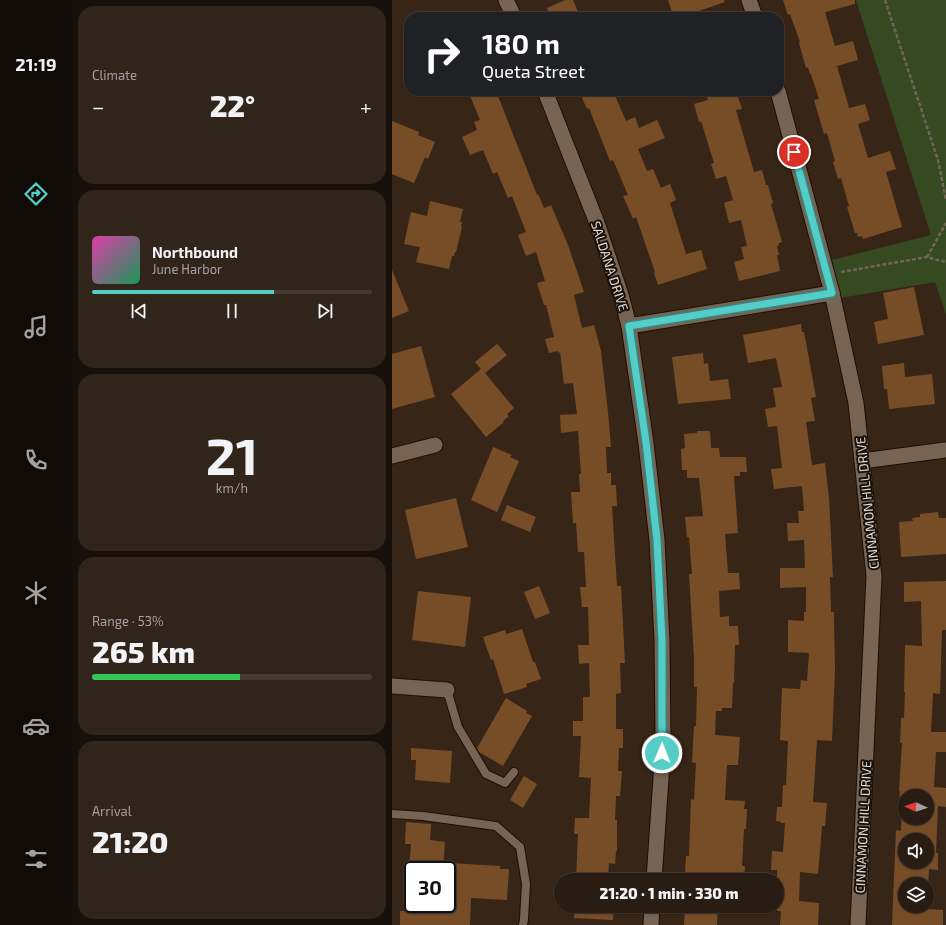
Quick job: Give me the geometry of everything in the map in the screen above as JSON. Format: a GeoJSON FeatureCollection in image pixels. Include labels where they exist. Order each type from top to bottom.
{"type":"FeatureCollection","features":[{"type":"Feature","properties":{"kind":"street"},"geometry":{"type":"LineString","coordinates":[[506,0],[512,12]]}},
{"type":"Feature","properties":{"kind":"street"},"geometry":{"type":"LineString","coordinates":[[749,0],[753,12]]}},
{"type":"Feature","properties":{"kind":"street","name":"SALDANA DRIVE"},"geometry":{"type":"LineString","coordinates":[[547,96],[597,223],[621,295],[629,326],[646,442],[657,540],[661,633],[663,741],[654,873]]}},
{"type":"Feature","properties":{"kind":"street","name":"CINNAMON HILL DRIVE"},"geometry":{"type":"LineString","coordinates":[[779,96],[832,293],[856,403],[874,576],[858,925]]}},
{"type":"Feature","properties":{"kind":"street"},"geometry":{"type":"LineString","coordinates":[[629,326],[832,293]]}},
{"type":"Feature","properties":{"kind":"street"},"geometry":{"type":"LineString","coordinates":[[392,456],[435,445]]}},
{"type":"Feature","properties":{"kind":"street"},"geometry":{"type":"LineString","coordinates":[[862,461],[945,450]]}},
{"type":"Feature","properties":{"kind":"street"},"geometry":{"type":"LineString","coordinates":[[392,686],[447,690]]}},
{"type":"Feature","properties":{"kind":"street"},"geometry":{"type":"LineString","coordinates":[[651,925],[652,913]]}},
{"type":"Feature","properties":{"kind":"lane"},"geometry":{"type":"LineString","coordinates":[[447,690],[458,727],[486,774],[505,783],[514,772]]}},
{"type":"Feature","properties":{"kind":"lane"},"geometry":{"type":"LineString","coordinates":[[392,814],[496,826],[520,847],[526,884],[523,925]]}},
{"type":"Feature","properties":{"kind":"path"},"geometry":{"type":"LineString","coordinates":[[885,0],[938,160],[946,200]]}},
{"type":"Feature","properties":{"kind":"path"},"geometry":{"type":"LineString","coordinates":[[927,257],[946,223]]}},
{"type":"Feature","properties":{"kind":"path"},"geometry":{"type":"LineString","coordinates":[[827,274],[927,257],[946,262]]}},
{"type":"Feature","properties":{"kind":"green space"},"geometry":{"type":"Polygon","coordinates":[[[856,0],[946,0],[946,314],[935,282],[840,298],[832,260],[931,235],[856,0]]]}},
{"type":"Feature","properties":{"kind":"building"},"geometry":{"type":"Polygon","coordinates":[[[565,0],[573,0],[578,12],[549,12],[547,8],[565,0]]]}},
{"type":"Feature","properties":{"kind":"building"},"geometry":{"type":"Polygon","coordinates":[[[668,0],[724,0],[725,2],[696,12],[672,12],[668,0]]]}},
{"type":"Feature","properties":{"kind":"building"},"geometry":{"type":"Polygon","coordinates":[[[783,0],[855,0],[855,4],[825,12],[835,46],[853,41],[858,60],[837,66],[849,108],[865,104],[870,120],[858,124],[868,158],[890,151],[896,169],[886,172],[902,227],[863,239],[862,236],[858,237],[857,233],[855,233],[847,207],[849,206],[841,178],[838,179],[833,162],[835,161],[827,133],[824,134],[814,100],[819,99],[811,74],[808,67],[806,68],[800,42],[790,14],[788,15],[783,0]]]}},
{"type":"Feature","properties":{"kind":"building"},"geometry":{"type":"Polygon","coordinates":[[[470,96],[498,96],[537,195],[538,194],[544,208],[551,205],[568,245],[584,292],[574,295],[582,328],[594,325],[601,351],[611,447],[606,447],[607,473],[611,473],[611,485],[616,485],[617,506],[612,506],[617,586],[621,586],[625,663],[620,663],[621,693],[616,694],[616,729],[623,729],[623,748],[619,748],[618,771],[622,771],[620,796],[616,796],[615,820],[617,820],[617,851],[615,864],[609,863],[608,873],[576,873],[578,834],[574,834],[575,818],[589,818],[591,778],[579,777],[581,736],[573,736],[573,721],[583,721],[583,697],[590,697],[589,663],[579,664],[578,645],[589,645],[588,607],[582,607],[580,587],[586,587],[584,552],[578,552],[576,523],[573,523],[571,492],[580,492],[579,474],[581,474],[578,431],[561,433],[560,415],[577,414],[573,383],[564,384],[560,352],[549,353],[545,339],[554,337],[546,305],[544,305],[537,283],[545,281],[536,252],[526,256],[518,235],[526,232],[512,196],[508,198],[497,172],[493,174],[483,150],[470,155],[462,137],[477,130],[474,122],[480,120],[470,96]]]}},
{"type":"Feature","properties":{"kind":"building"},"geometry":{"type":"Polygon","coordinates":[[[581,96],[615,96],[626,121],[635,117],[639,128],[657,120],[665,138],[638,149],[647,171],[653,169],[661,188],[670,184],[676,200],[670,203],[686,254],[701,250],[707,269],[658,285],[636,217],[633,219],[623,196],[628,195],[613,160],[610,161],[589,108],[587,109],[581,96]]]}},
{"type":"Feature","properties":{"kind":"building"},"geometry":{"type":"Polygon","coordinates":[[[707,96],[738,96],[742,109],[736,110],[754,172],[762,170],[773,203],[771,204],[782,242],[778,244],[779,246],[777,246],[780,271],[739,281],[734,262],[744,259],[741,247],[747,246],[741,220],[729,223],[724,203],[733,200],[726,176],[716,179],[711,164],[714,163],[694,104],[708,100],[707,96]]]}},
{"type":"Feature","properties":{"kind":"building"},"geometry":{"type":"Polygon","coordinates":[[[392,121],[419,132],[418,135],[435,142],[428,159],[425,157],[414,183],[392,174],[392,121]]]}},
{"type":"Feature","properties":{"kind":"building"},"geometry":{"type":"Polygon","coordinates":[[[430,201],[463,209],[460,222],[462,222],[462,227],[456,252],[454,256],[452,256],[449,269],[416,262],[420,247],[404,244],[411,212],[427,216],[430,201]]]}},
{"type":"Feature","properties":{"kind":"building"},"geometry":{"type":"Polygon","coordinates":[[[392,270],[409,311],[392,318],[392,270]]]}},
{"type":"Feature","properties":{"kind":"building"},"geometry":{"type":"Polygon","coordinates":[[[914,287],[924,335],[878,344],[874,322],[888,319],[883,293],[914,287]]]}},
{"type":"Feature","properties":{"kind":"building"},"geometry":{"type":"Polygon","coordinates":[[[801,324],[802,332],[804,332],[816,397],[811,398],[815,421],[806,422],[812,465],[825,463],[829,498],[833,577],[830,577],[831,612],[834,612],[835,670],[832,741],[817,740],[813,802],[827,803],[825,826],[822,826],[818,874],[800,872],[799,901],[819,903],[818,925],[780,925],[781,913],[784,913],[784,873],[777,873],[777,870],[771,870],[772,851],[783,852],[785,823],[776,821],[777,807],[782,807],[783,785],[786,785],[788,741],[780,740],[782,688],[800,689],[801,680],[807,681],[809,653],[788,652],[788,620],[804,621],[804,612],[806,612],[806,587],[780,588],[780,568],[805,568],[804,540],[788,541],[787,523],[799,523],[798,511],[804,511],[802,486],[774,489],[771,469],[782,468],[777,426],[768,427],[765,409],[776,407],[773,388],[782,387],[776,358],[748,363],[743,335],[801,324]]]}},
{"type":"Feature","properties":{"kind":"building"},"geometry":{"type":"Polygon","coordinates":[[[497,344],[507,355],[485,373],[514,408],[507,414],[509,416],[503,421],[504,422],[486,437],[451,394],[481,369],[475,362],[497,344]]]}},
{"type":"Feature","properties":{"kind":"building"},"geometry":{"type":"Polygon","coordinates":[[[421,346],[435,397],[392,409],[392,354],[421,346]]]}},
{"type":"Feature","properties":{"kind":"building"},"geometry":{"type":"Polygon","coordinates":[[[703,353],[704,364],[708,363],[710,381],[728,379],[731,399],[678,404],[672,357],[703,353]]]}},
{"type":"Feature","properties":{"kind":"building"},"geometry":{"type":"Polygon","coordinates":[[[904,363],[905,377],[932,374],[935,404],[889,409],[887,389],[884,389],[882,366],[904,363]]]}},
{"type":"Feature","properties":{"kind":"building"},"geometry":{"type":"Polygon","coordinates":[[[697,431],[710,431],[711,448],[719,448],[720,457],[746,457],[747,472],[740,472],[740,476],[734,476],[738,533],[725,534],[728,573],[739,573],[740,589],[719,591],[720,617],[729,616],[729,626],[738,626],[739,645],[735,645],[732,708],[722,708],[722,711],[716,711],[715,735],[740,737],[738,765],[727,765],[725,800],[745,801],[744,809],[747,809],[746,829],[744,829],[742,866],[745,866],[744,873],[685,873],[686,856],[689,856],[691,799],[694,800],[696,763],[692,762],[694,726],[696,726],[697,687],[694,687],[694,658],[689,574],[692,574],[689,537],[687,537],[685,517],[703,516],[699,478],[687,478],[687,470],[682,470],[681,449],[685,448],[684,434],[697,433],[697,431]]]}},
{"type":"Feature","properties":{"kind":"building"},"geometry":{"type":"Polygon","coordinates":[[[493,447],[512,455],[510,457],[519,461],[497,512],[471,500],[493,447]]]}},
{"type":"Feature","properties":{"kind":"building"},"geometry":{"type":"Polygon","coordinates":[[[456,498],[468,547],[416,559],[405,510],[456,498]]]}},
{"type":"Feature","properties":{"kind":"building"},"geometry":{"type":"Polygon","coordinates":[[[507,505],[536,517],[530,532],[501,520],[507,505]]]}},
{"type":"Feature","properties":{"kind":"building"},"geometry":{"type":"Polygon","coordinates":[[[938,512],[939,518],[946,518],[946,554],[901,557],[899,522],[913,521],[912,518],[920,517],[920,514],[938,512]]]}},
{"type":"Feature","properties":{"kind":"building"},"geometry":{"type":"Polygon","coordinates":[[[946,581],[946,630],[942,630],[940,694],[933,693],[931,732],[946,732],[946,752],[936,752],[934,787],[946,788],[946,807],[938,806],[936,853],[938,853],[938,870],[929,869],[929,877],[898,877],[898,913],[934,913],[934,909],[943,910],[943,925],[892,925],[896,830],[901,831],[901,825],[934,825],[934,789],[899,789],[902,743],[900,743],[901,718],[904,718],[905,645],[922,646],[921,601],[904,602],[904,582],[946,581]]]}},
{"type":"Feature","properties":{"kind":"building"},"geometry":{"type":"Polygon","coordinates":[[[539,586],[550,613],[535,619],[524,592],[539,586]]]}},
{"type":"Feature","properties":{"kind":"building"},"geometry":{"type":"Polygon","coordinates":[[[418,591],[471,597],[465,647],[412,640],[418,591]]]}},
{"type":"Feature","properties":{"kind":"building"},"geometry":{"type":"Polygon","coordinates":[[[522,629],[533,662],[535,662],[541,679],[526,684],[527,687],[504,694],[493,659],[491,660],[483,637],[505,630],[506,634],[522,629]]]}},
{"type":"Feature","properties":{"kind":"building"},"geometry":{"type":"Polygon","coordinates":[[[506,698],[527,711],[526,713],[532,716],[503,766],[479,752],[477,748],[506,698]]]}},
{"type":"Feature","properties":{"kind":"building"},"geometry":{"type":"Polygon","coordinates":[[[411,748],[452,751],[450,783],[415,780],[416,760],[411,760],[411,748]]]}},
{"type":"Feature","properties":{"kind":"building"},"geometry":{"type":"Polygon","coordinates":[[[524,776],[537,784],[523,808],[510,800],[524,776]]]}},
{"type":"Feature","properties":{"kind":"building"},"geometry":{"type":"Polygon","coordinates":[[[406,822],[431,824],[430,840],[445,842],[444,861],[410,861],[411,844],[405,844],[406,822]]]}},
{"type":"Feature","properties":{"kind":"building"},"geometry":{"type":"Polygon","coordinates":[[[456,863],[500,866],[500,869],[509,869],[507,900],[471,898],[470,925],[400,925],[400,911],[404,911],[404,913],[456,913],[456,863]]]}},
{"type":"Feature","properties":{"kind":"building"},"geometry":{"type":"Polygon","coordinates":[[[574,913],[614,913],[613,920],[574,918],[574,913]]]}},
{"type":"Feature","properties":{"kind":"building"},"geometry":{"type":"Polygon","coordinates":[[[685,913],[718,913],[717,925],[684,925],[685,913]]]}},
{"type":"Feature","properties":{"kind":"route"},"geometry":{"type":"LineString","coordinates":[[662,753],[662,641],[657,540],[646,442],[629,326],[832,293],[794,152]]}}]}
